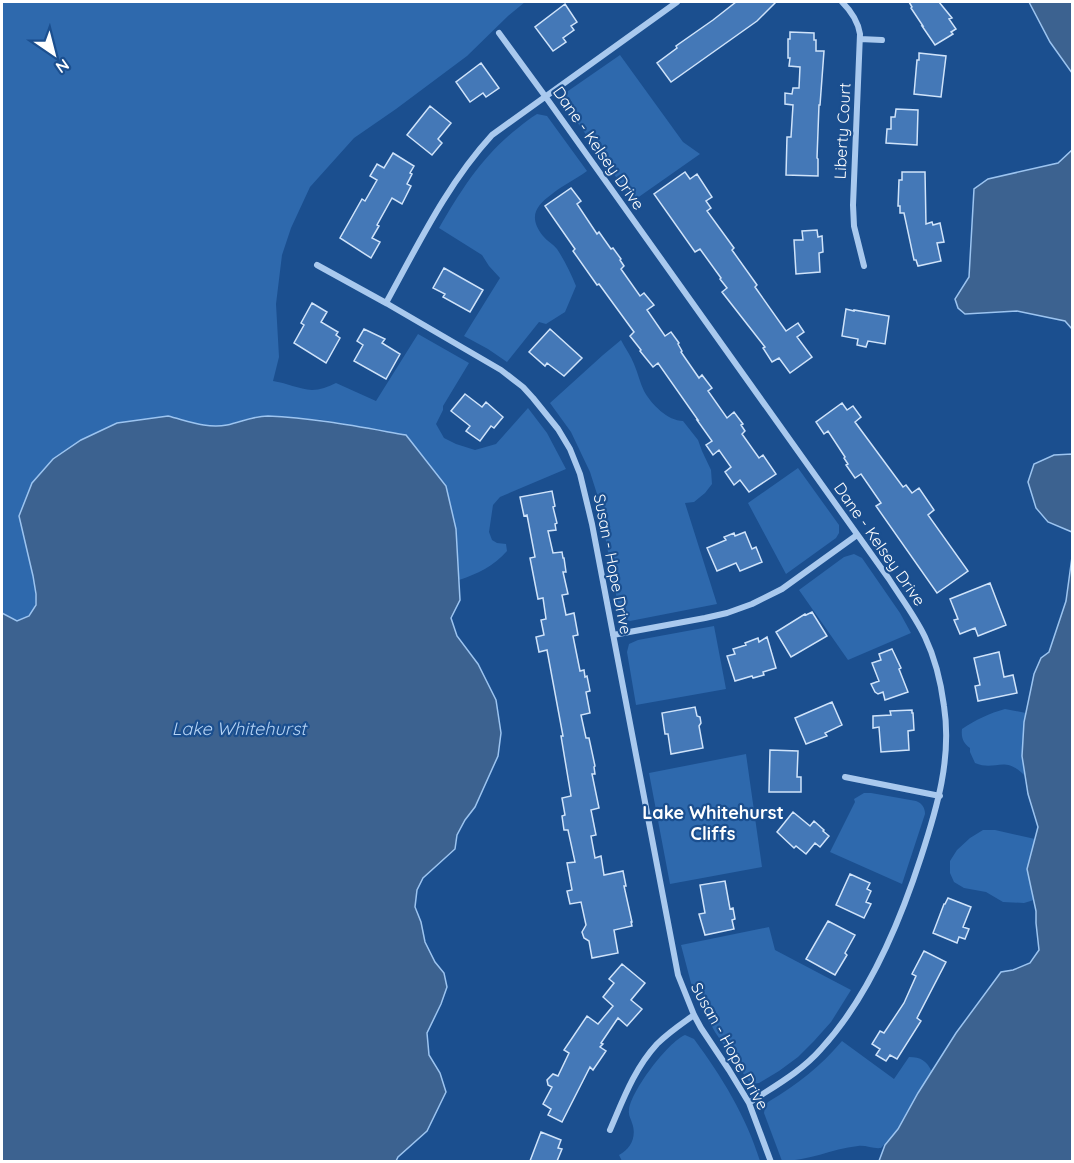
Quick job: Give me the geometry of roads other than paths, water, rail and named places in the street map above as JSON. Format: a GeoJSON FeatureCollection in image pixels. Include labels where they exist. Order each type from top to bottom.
{"type":"FeatureCollection","features":[{"type":"Feature","properties":{"kind":"street"},"geometry":{"type":"LineString","coordinates":[[386,303],[445,198],[467,164],[492,135],[677,2]]}},
{"type":"Feature","properties":{"kind":"street","name":"Liberty Court"},"geometry":{"type":"LineString","coordinates":[[842,2],[851,12],[859,27],[853,205],[854,226],[864,266]]}},
{"type":"Feature","properties":{"kind":"street","name":"Dane - Kelsey Drive"},"geometry":{"type":"LineString","coordinates":[[499,33],[912,614],[935,662],[944,704],[945,761],[940,796],[910,891],[884,951],[840,1027],[816,1055],[781,1083],[749,1103]]}},
{"type":"Feature","properties":{"kind":"street"},"geometry":{"type":"LineString","coordinates":[[860,39],[882,40]]}},
{"type":"Feature","properties":{"kind":"street","name":"Susan - Hope Drive"},"geometry":{"type":"LineString","coordinates":[[317,265],[501,370],[533,398],[558,429],[570,450],[582,480],[592,524],[674,962],[694,1015],[749,1103],[771,1161]]}},
{"type":"Feature","properties":{"kind":"street"},"geometry":{"type":"LineString","coordinates":[[614,635],[705,618],[752,604],[782,589],[857,535]]}},
{"type":"Feature","properties":{"kind":"street"},"geometry":{"type":"LineString","coordinates":[[845,777],[940,796]]}},
{"type":"Feature","properties":{"kind":"street"},"geometry":{"type":"LineString","coordinates":[[610,1130],[628,1088],[641,1065],[666,1036],[694,1015]]}},
{"type":"Feature","properties":{"kind":"water"},"geometry":{"type":"Polygon","coordinates":[[[1029,2],[1072,2],[1072,73],[1050,42],[1029,2]]]}},
{"type":"Feature","properties":{"kind":"water"},"geometry":{"type":"Polygon","coordinates":[[[1072,150],[1072,329],[1065,321],[1017,311],[965,314],[958,308],[955,299],[969,277],[974,189],[988,179],[1058,163],[1072,150]]]}},
{"type":"Feature","properties":{"kind":"water","name":"Lake Whitehurst"},"geometry":{"type":"Polygon","coordinates":[[[168,416],[212,426],[227,425],[263,416],[286,417],[406,435],[446,486],[456,529],[460,600],[451,618],[457,636],[478,664],[496,700],[501,733],[498,756],[475,807],[457,835],[455,849],[423,878],[417,890],[415,907],[425,942],[435,962],[444,973],[447,987],[427,1033],[429,1055],[440,1073],[446,1092],[427,1131],[396,1161],[2,1161],[2,613],[17,621],[29,616],[36,605],[33,576],[19,516],[32,483],[53,459],[81,440],[117,423],[168,416]]]}},
{"type":"Feature","properties":{"kind":"water"},"geometry":{"type":"Polygon","coordinates":[[[1072,454],[1072,532],[1048,522],[1036,508],[1028,482],[1034,464],[1054,455],[1072,454]]]}},
{"type":"Feature","properties":{"kind":"water"},"geometry":{"type":"Polygon","coordinates":[[[1072,557],[1072,1161],[879,1161],[885,1145],[898,1129],[956,1033],[1001,972],[1030,963],[1039,950],[1036,911],[1027,869],[1038,827],[1028,794],[1022,756],[1024,722],[1034,674],[1041,658],[1049,652],[1066,601],[1072,557]]]}},
{"type":"Feature","properties":{"kind":"district","name":"Lake Whitehurst Cliffs"},"geometry":{"type":"Point","coordinates":[713,822]}}]}
